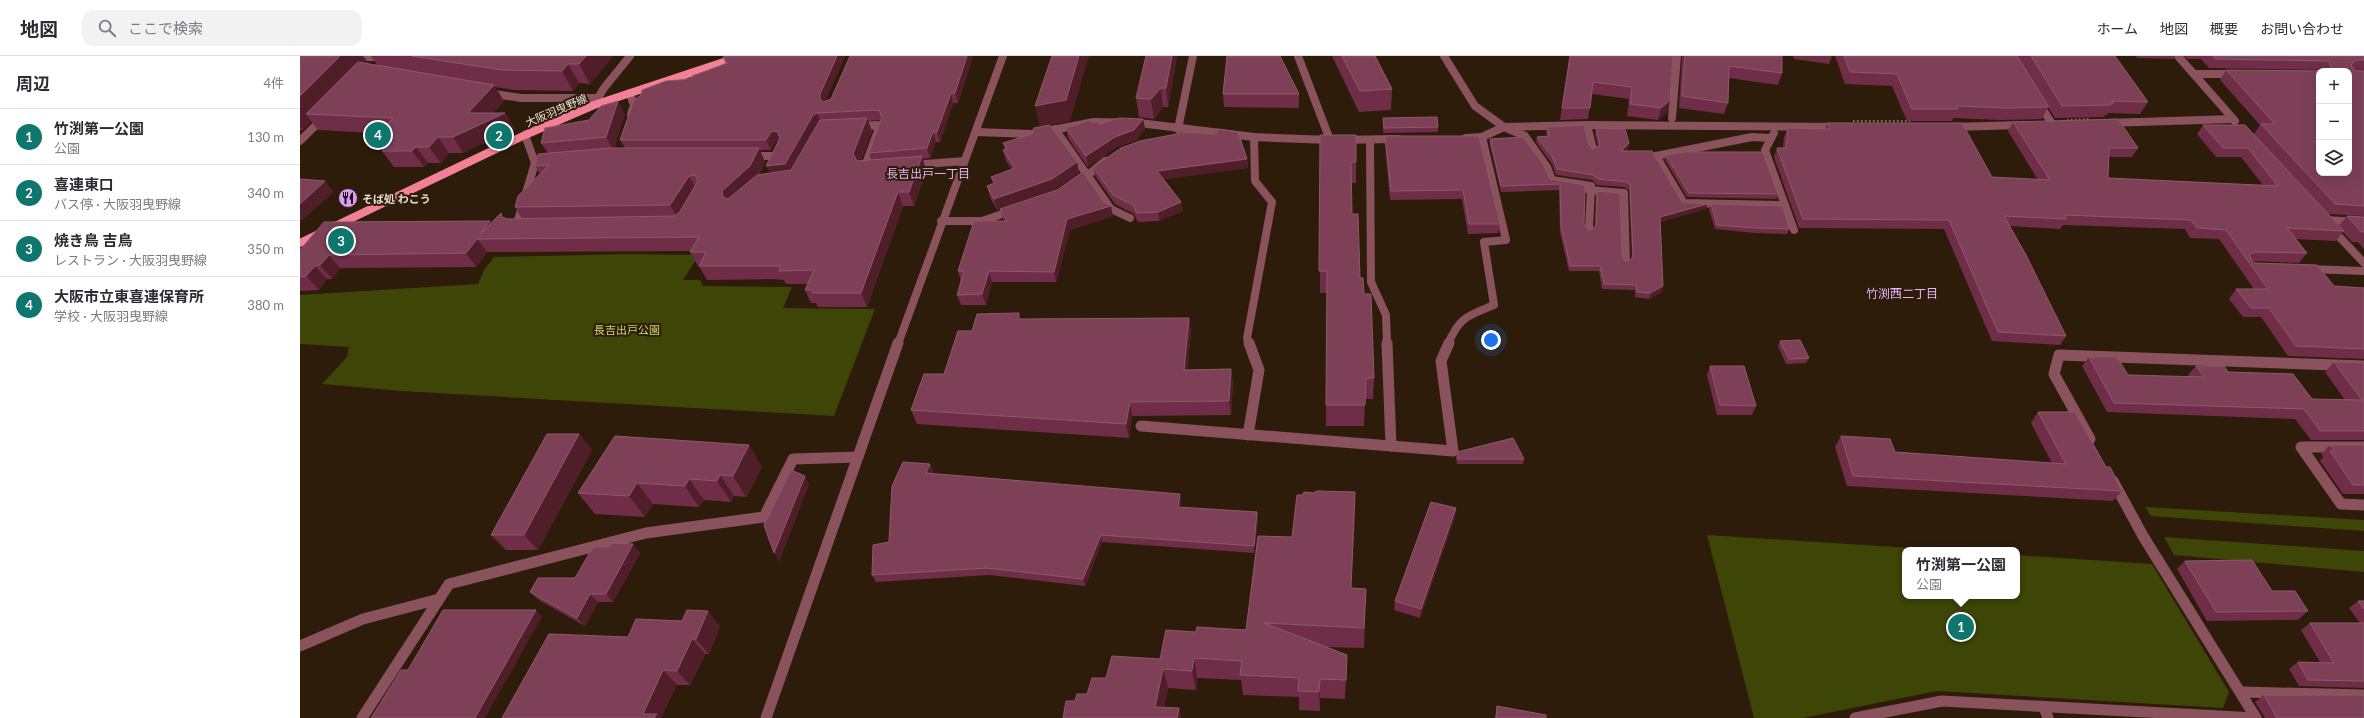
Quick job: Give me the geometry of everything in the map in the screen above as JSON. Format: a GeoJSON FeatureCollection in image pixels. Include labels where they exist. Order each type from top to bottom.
{"type":"FeatureCollection","features":[{"type":"Feature","properties":{"kind":"main road","name":"大阪羽曳野線"},"geometry":{"type":"LineString","coordinates":[[300,243],[596,101],[630,93],[742,56]]}},
{"type":"Feature","properties":{"kind":"street"},"geometry":{"type":"LineString","coordinates":[[483,92],[521,98],[596,101],[630,56]]}},
{"type":"Feature","properties":{"kind":"street"},"geometry":{"type":"LineString","coordinates":[[766,718],[941,221],[976,132],[1003,56]]}},
{"type":"Feature","properties":{"kind":"street"},"geometry":{"type":"LineString","coordinates":[[1178,129],[1193,56]]}},
{"type":"Feature","properties":{"kind":"street"},"geometry":{"type":"LineString","coordinates":[[1298,56],[1330,140]]}},
{"type":"Feature","properties":{"kind":"street"},"geometry":{"type":"LineString","coordinates":[[1444,56],[1475,106],[1504,127],[1525,136],[1547,167],[1552,180],[1591,186],[1589,190],[1589,230]]}},
{"type":"Feature","properties":{"kind":"street"},"geometry":{"type":"LineString","coordinates":[[1672,118],[1677,56]]}},
{"type":"Feature","properties":{"kind":"street"},"geometry":{"type":"LineString","coordinates":[[2178,56],[2244,131]]}},
{"type":"Feature","properties":{"kind":"street"},"geometry":{"type":"LineString","coordinates":[[345,57],[382,57],[372,67]]}},
{"type":"Feature","properties":{"kind":"street"},"geometry":{"type":"LineString","coordinates":[[2194,74],[2248,74]]}},
{"type":"Feature","properties":{"kind":"street"},"geometry":{"type":"LineString","coordinates":[[630,93],[634,106],[630,120]]}},
{"type":"Feature","properties":{"kind":"street"},"geometry":{"type":"LineString","coordinates":[[2036,97],[2055,123]]}},
{"type":"Feature","properties":{"kind":"street"},"geometry":{"type":"LineString","coordinates":[[300,141],[331,109]]}},
{"type":"Feature","properties":{"kind":"street"},"geometry":{"type":"LineString","coordinates":[[2098,121],[2233,119]]}},
{"type":"Feature","properties":{"kind":"street"},"geometry":{"type":"LineString","coordinates":[[976,132],[1032,134],[1094,122],[1139,123],[1199,132],[1254,137],[1330,140],[1410,139]]}},
{"type":"Feature","properties":{"kind":"street"},"geometry":{"type":"LineString","coordinates":[[1458,138],[1482,138],[1504,127],[1588,125],[1777,126],[1846,124]]}},
{"type":"Feature","properties":{"kind":"street"},"geometry":{"type":"LineString","coordinates":[[851,126],[880,125],[864,168],[880,167]]}},
{"type":"Feature","properties":{"kind":"street"},"geometry":{"type":"LineString","coordinates":[[1588,125],[1593,150]]}},
{"type":"Feature","properties":{"kind":"street"},"geometry":{"type":"LineString","coordinates":[[1939,127],[2029,125]]}},
{"type":"Feature","properties":{"kind":"street"},"geometry":{"type":"LineString","coordinates":[[1777,126],[1765,150],[1794,230]]}},
{"type":"Feature","properties":{"kind":"street"},"geometry":{"type":"LineString","coordinates":[[1054,129],[1088,175],[1111,210],[1130,218]]}},
{"type":"Feature","properties":{"kind":"street"},"geometry":{"type":"LineString","coordinates":[[1176,138],[1199,132]]}},
{"type":"Feature","properties":{"kind":"street"},"geometry":{"type":"LineString","coordinates":[[525,135],[539,162],[516,227],[532,227]]}},
{"type":"Feature","properties":{"kind":"street"},"geometry":{"type":"LineString","coordinates":[[1771,138],[1752,136],[1656,156],[1684,203],[1785,205]]}},
{"type":"Feature","properties":{"kind":"street"},"geometry":{"type":"LineString","coordinates":[[1248,435],[1259,370],[1247,338],[1272,202],[1255,181],[1254,137]]}},
{"type":"Feature","properties":{"kind":"street"},"geometry":{"type":"LineString","coordinates":[[1141,426],[1453,451],[1441,361],[1454,330],[1465,317],[1494,305],[1484,242],[1506,240],[1482,138]]}},
{"type":"Feature","properties":{"kind":"street"},"geometry":{"type":"LineString","coordinates":[[1370,140],[1371,282],[1386,315],[1391,446]]}},
{"type":"Feature","properties":{"kind":"street"},"geometry":{"type":"LineString","coordinates":[[742,156],[772,160],[779,146]]}},
{"type":"Feature","properties":{"kind":"street"},"geometry":{"type":"LineString","coordinates":[[1068,189],[1114,156]]}},
{"type":"Feature","properties":{"kind":"street"},"geometry":{"type":"LineString","coordinates":[[904,166],[964,161]]}},
{"type":"Feature","properties":{"kind":"street"},"geometry":{"type":"LineString","coordinates":[[1589,190],[1624,193],[1626,261]]}},
{"type":"Feature","properties":{"kind":"street"},"geometry":{"type":"LineString","coordinates":[[941,221],[982,221],[1023,207]]}},
{"type":"Feature","properties":{"kind":"street"},"geometry":{"type":"LineString","coordinates":[[2364,222],[2321,217],[2364,263]]}},
{"type":"Feature","properties":{"kind":"street"},"geometry":{"type":"LineString","coordinates":[[2295,268],[2364,271]]}},
{"type":"Feature","properties":{"kind":"street"},"geometry":{"type":"LineString","coordinates":[[2095,448],[2054,374],[2059,355],[2364,366]]}},
{"type":"Feature","properties":{"kind":"street"},"geometry":{"type":"LineString","coordinates":[[2364,447],[2301,447],[2341,504],[2364,505]]}},
{"type":"Feature","properties":{"kind":"street"},"geometry":{"type":"LineString","coordinates":[[362,718],[449,584],[646,533],[764,517],[793,459],[858,457]]}},
{"type":"Feature","properties":{"kind":"street"},"geometry":{"type":"LineString","coordinates":[[1855,718],[1942,701],[2046,712],[2256,718],[2242,692],[2143,536],[2106,468]]}},
{"type":"Feature","properties":{"kind":"street"},"geometry":{"type":"LineString","coordinates":[[300,646],[363,620],[439,599]]}},
{"type":"Feature","properties":{"kind":"street"},"geometry":{"type":"LineString","coordinates":[[2242,692],[2364,695]]}},
{"type":"Feature","properties":{"kind":"path"},"geometry":{"type":"LineString","coordinates":[[1846,124],[1916,120]]}},
{"type":"Feature","properties":{"kind":"path"},"geometry":{"type":"LineString","coordinates":[[2055,123],[2098,121]]}},
{"type":"Feature","properties":{"kind":"green space","name":"長吉出戸公園"},"geometry":{"type":"Polygon","coordinates":[[[628,254],[699,255],[683,280],[700,280],[703,286],[792,287],[783,308],[875,309],[834,416],[402,391],[322,384],[347,357],[349,347],[300,344],[300,295],[478,284],[484,270],[494,257],[628,254]]]}},
{"type":"Feature","properties":{"kind":"green space"},"geometry":{"type":"Polygon","coordinates":[[[2145,507],[2364,520],[2364,531],[2151,516],[2145,507]]]}},
{"type":"Feature","properties":{"kind":"green space"},"geometry":{"type":"Polygon","coordinates":[[[1707,535],[1902,547],[1902,599],[2020,599],[2020,555],[2152,564],[2229,692],[2223,708],[1937,691],[1803,718],[1754,718],[1707,535]]]}},
{"type":"Feature","properties":{"kind":"green space"},"geometry":{"type":"Polygon","coordinates":[[[2164,537],[2364,551],[2364,572],[2174,555],[2164,537]]]}},
{"type":"Feature","properties":{"kind":"building"},"geometry":{"type":"Polygon","coordinates":[[[300,56],[340,56],[300,96],[300,56]]]}},
{"type":"Feature","properties":{"kind":"building"},"geometry":{"type":"Polygon","coordinates":[[[412,56],[586,56],[579,64],[568,64],[562,71],[502,70],[412,56]]]}},
{"type":"Feature","properties":{"kind":"building"},"geometry":{"type":"Polygon","coordinates":[[[837,56],[820,94],[820,99],[823,102],[831,99],[850,56],[967,56],[955,93],[951,93],[937,132],[933,132],[927,148],[869,153],[882,117],[879,110],[817,113],[813,115],[785,164],[766,166],[780,138],[777,131],[771,132],[766,140],[620,140],[634,100],[641,95],[642,90],[666,81],[691,79],[692,76],[728,63],[723,57],[837,56]]]}},
{"type":"Feature","properties":{"kind":"building"},"geometry":{"type":"Polygon","coordinates":[[[1052,56],[1079,56],[1066,100],[1035,106],[1052,56]]]}},
{"type":"Feature","properties":{"kind":"building"},"geometry":{"type":"Polygon","coordinates":[[[1146,56],[1172,56],[1166,88],[1161,88],[1151,99],[1136,98],[1146,56]]]}},
{"type":"Feature","properties":{"kind":"building"},"geometry":{"type":"Polygon","coordinates":[[[1227,56],[1280,56],[1299,94],[1223,94],[1227,56]]]}},
{"type":"Feature","properties":{"kind":"building"},"geometry":{"type":"Polygon","coordinates":[[[1342,56],[1375,56],[1392,89],[1360,91],[1342,56]]]}},
{"type":"Feature","properties":{"kind":"building"},"geometry":{"type":"Polygon","coordinates":[[[1570,56],[1673,56],[1670,100],[1661,108],[1630,104],[1632,87],[1593,82],[1590,108],[1562,108],[1570,56]]]}},
{"type":"Feature","properties":{"kind":"building"},"geometry":{"type":"Polygon","coordinates":[[[1685,56],[1782,56],[1782,73],[1729,66],[1728,103],[1682,96],[1685,56]]]}},
{"type":"Feature","properties":{"kind":"building"},"geometry":{"type":"Polygon","coordinates":[[[1844,56],[2017,56],[2049,107],[2007,108],[1956,106],[1958,109],[1912,109],[1897,74],[1850,72],[1844,56]]]}},
{"type":"Feature","properties":{"kind":"building"},"geometry":{"type":"Polygon","coordinates":[[[2031,56],[2115,56],[2148,102],[2112,101],[2114,103],[2110,103],[2111,105],[2062,106],[2031,56]]]}},
{"type":"Feature","properties":{"kind":"building"},"geometry":{"type":"Polygon","coordinates":[[[2213,56],[2364,56],[2364,60],[2356,60],[2351,65],[2354,70],[2364,71],[2364,206],[2335,204],[2261,124],[2275,124],[2226,70],[2316,71],[2316,176],[2352,176],[2352,68],[2331,68],[2329,61],[2215,59],[2213,56]]]}},
{"type":"Feature","properties":{"kind":"building"},"geometry":{"type":"Polygon","coordinates":[[[358,62],[494,85],[468,113],[505,113],[453,137],[438,137],[429,147],[416,147],[412,151],[382,151],[395,136],[385,126],[393,118],[306,114],[358,62]]]}},
{"type":"Feature","properties":{"kind":"building"},"geometry":{"type":"Polygon","coordinates":[[[618,101],[606,137],[541,143],[545,128],[589,120],[601,106],[618,101]]]}},
{"type":"Feature","properties":{"kind":"building"},"geometry":{"type":"Polygon","coordinates":[[[1437,117],[1438,127],[1384,128],[1383,118],[1437,117]]]}},
{"type":"Feature","properties":{"kind":"building"},"geometry":{"type":"Polygon","coordinates":[[[867,118],[853,154],[857,161],[922,156],[909,192],[898,192],[861,293],[812,293],[813,290],[805,290],[814,270],[779,271],[781,266],[699,266],[706,252],[690,252],[699,237],[477,239],[466,253],[329,255],[320,265],[315,266],[306,276],[300,277],[300,250],[324,222],[490,221],[480,234],[501,213],[502,217],[507,219],[674,216],[679,213],[698,181],[695,175],[689,176],[670,205],[515,207],[518,196],[549,165],[535,166],[538,154],[611,148],[759,148],[750,166],[722,191],[723,197],[728,199],[757,175],[791,170],[820,120],[867,118]]]}},
{"type":"Feature","properties":{"kind":"building"},"geometry":{"type":"Polygon","coordinates":[[[1119,118],[1143,119],[1134,130],[1115,137],[1086,156],[1066,128],[1090,120],[1092,123],[1097,121],[1099,124],[1119,118]]]}},
{"type":"Feature","properties":{"kind":"building"},"geometry":{"type":"Polygon","coordinates":[[[2118,119],[2138,148],[2109,148],[2108,178],[2278,186],[2248,148],[2223,148],[2203,125],[2245,125],[2344,231],[2287,228],[2307,253],[2255,252],[2250,255],[2251,260],[2255,263],[2317,265],[2334,286],[2364,288],[2364,349],[2296,346],[2269,308],[2251,308],[2236,289],[2268,289],[2226,230],[2197,228],[2191,220],[2064,215],[2066,219],[2004,216],[2026,255],[2066,336],[1998,332],[1949,220],[1803,219],[1777,148],[1786,148],[1788,128],[1830,129],[1827,123],[1962,123],[1992,177],[2050,180],[2013,122],[2118,119]]]}},
{"type":"Feature","properties":{"kind":"building"},"geometry":{"type":"Polygon","coordinates":[[[1050,125],[1077,162],[1052,179],[994,199],[987,186],[995,183],[991,177],[1015,168],[1003,150],[1007,149],[1003,143],[1032,134],[1034,128],[1050,125]]]}},
{"type":"Feature","properties":{"kind":"building"},"geometry":{"type":"Polygon","coordinates":[[[1584,125],[1589,145],[1593,149],[1600,145],[1596,128],[1625,129],[1629,143],[1621,151],[1652,151],[1682,202],[1707,204],[1660,217],[1663,286],[1650,293],[1637,292],[1636,285],[1604,284],[1600,266],[1570,266],[1561,226],[1560,184],[1501,186],[1490,139],[1523,137],[1543,164],[1550,179],[1585,185],[1584,224],[1587,229],[1592,230],[1596,225],[1597,191],[1620,193],[1622,256],[1625,261],[1631,260],[1633,255],[1630,184],[1626,182],[1598,179],[1593,175],[1557,169],[1553,158],[1537,137],[1549,136],[1547,127],[1584,125]]]}},
{"type":"Feature","properties":{"kind":"building"},"geometry":{"type":"Polygon","coordinates":[[[1217,129],[1238,132],[1247,159],[1157,171],[1181,202],[1158,212],[1137,213],[1133,205],[1113,195],[1093,167],[1121,148],[1140,141],[1187,132],[1216,134],[1217,129]]]}},
{"type":"Feature","properties":{"kind":"building"},"geometry":{"type":"Polygon","coordinates":[[[1320,135],[1356,135],[1356,162],[1351,162],[1352,214],[1358,214],[1360,278],[1363,278],[1364,294],[1371,294],[1374,378],[1366,378],[1365,405],[1326,405],[1327,271],[1319,271],[1320,135]]]}},
{"type":"Feature","properties":{"kind":"building"},"geometry":{"type":"Polygon","coordinates":[[[1385,136],[1479,136],[1500,224],[1469,224],[1463,190],[1391,191],[1385,136]]]}},
{"type":"Feature","properties":{"kind":"building"},"geometry":{"type":"Polygon","coordinates":[[[1684,152],[1763,152],[1778,194],[1689,193],[1666,155],[1684,152]]]}},
{"type":"Feature","properties":{"kind":"building"},"geometry":{"type":"Polygon","coordinates":[[[1083,172],[1104,202],[1111,206],[1067,219],[1054,272],[989,271],[982,294],[957,295],[964,271],[958,271],[974,221],[1007,221],[1000,209],[1057,190],[1083,172]]]}},
{"type":"Feature","properties":{"kind":"building"},"geometry":{"type":"Polygon","coordinates":[[[300,179],[325,181],[300,204],[300,179]]]}},
{"type":"Feature","properties":{"kind":"building"},"geometry":{"type":"Polygon","coordinates":[[[1711,204],[1783,206],[1789,229],[1717,225],[1711,204]]]}},
{"type":"Feature","properties":{"kind":"building"},"geometry":{"type":"Polygon","coordinates":[[[2347,216],[2364,217],[2364,232],[2361,232],[2347,216]]]}},
{"type":"Feature","properties":{"kind":"building"},"geometry":{"type":"Polygon","coordinates":[[[1019,313],[1018,319],[1189,318],[1184,370],[1231,369],[1229,401],[1130,402],[1126,424],[911,410],[924,374],[944,374],[958,331],[972,331],[977,314],[1019,313]]]}},
{"type":"Feature","properties":{"kind":"building"},"geometry":{"type":"Polygon","coordinates":[[[1800,340],[1809,358],[1789,359],[1780,341],[1800,340]]]}},
{"type":"Feature","properties":{"kind":"building"},"geometry":{"type":"Polygon","coordinates":[[[2089,357],[2117,357],[2128,375],[2204,377],[2196,366],[2224,366],[2228,372],[2293,374],[2312,399],[2362,400],[2334,362],[2364,363],[2364,431],[2320,431],[2304,409],[2114,403],[2089,357]]]}},
{"type":"Feature","properties":{"kind":"building"},"geometry":{"type":"Polygon","coordinates":[[[1710,366],[1744,366],[1756,406],[1720,405],[1710,366]]]}},
{"type":"Feature","properties":{"kind":"building"},"geometry":{"type":"Polygon","coordinates":[[[2038,412],[2075,412],[2106,467],[2110,467],[2122,491],[1853,476],[1841,436],[1890,439],[1895,452],[2066,464],[2038,412]]]}},
{"type":"Feature","properties":{"kind":"building"},"geometry":{"type":"Polygon","coordinates":[[[547,434],[579,434],[524,535],[491,535],[547,434]]]}},
{"type":"Feature","properties":{"kind":"building"},"geometry":{"type":"Polygon","coordinates":[[[615,436],[749,445],[733,476],[720,475],[717,481],[689,479],[685,486],[637,483],[629,496],[578,493],[615,436]]]}},
{"type":"Feature","properties":{"kind":"building"},"geometry":{"type":"Polygon","coordinates":[[[1513,438],[1524,459],[1458,459],[1457,452],[1513,438]]]}},
{"type":"Feature","properties":{"kind":"building"},"geometry":{"type":"Polygon","coordinates":[[[2330,445],[2364,445],[2364,485],[2353,485],[2330,451],[2335,451],[2330,445]]]}},
{"type":"Feature","properties":{"kind":"building"},"geometry":{"type":"Polygon","coordinates":[[[903,462],[930,464],[926,473],[1180,494],[1178,507],[1257,512],[1254,546],[1101,535],[1083,579],[987,568],[872,575],[873,545],[889,542],[892,486],[903,462]]]}},
{"type":"Feature","properties":{"kind":"building"},"geometry":{"type":"Polygon","coordinates":[[[791,470],[805,476],[774,553],[764,525],[791,470]]]}},
{"type":"Feature","properties":{"kind":"building"},"geometry":{"type":"Polygon","coordinates":[[[1316,491],[1355,492],[1351,588],[1366,589],[1364,628],[1264,623],[1347,655],[1346,680],[1320,679],[1319,692],[1298,691],[1299,678],[1240,675],[1242,661],[1194,658],[1192,671],[1163,669],[1155,707],[1179,708],[1177,718],[1063,718],[1066,701],[1075,701],[1077,694],[1087,694],[1092,678],[1106,678],[1112,656],[1160,659],[1166,630],[1196,632],[1197,627],[1246,630],[1258,536],[1292,537],[1297,495],[1303,495],[1304,492],[1315,493],[1316,491]]]}},
{"type":"Feature","properties":{"kind":"building"},"geometry":{"type":"Polygon","coordinates":[[[1431,502],[1456,508],[1421,609],[1395,601],[1431,502]]]}},
{"type":"Feature","properties":{"kind":"building"},"geometry":{"type":"Polygon","coordinates":[[[612,543],[633,544],[606,594],[590,594],[577,618],[530,592],[538,578],[575,578],[593,547],[609,547],[612,543]]]}},
{"type":"Feature","properties":{"kind":"building"},"geometry":{"type":"Polygon","coordinates":[[[2252,560],[2272,591],[2295,591],[2308,611],[2216,612],[2185,561],[2252,560]]]}},
{"type":"Feature","properties":{"kind":"building"},"geometry":{"type":"Polygon","coordinates":[[[2358,601],[2364,601],[2364,609],[2358,601]]]}},
{"type":"Feature","properties":{"kind":"building"},"geometry":{"type":"Polygon","coordinates":[[[443,610],[536,610],[475,718],[371,718],[401,670],[408,670],[443,610]]]}},
{"type":"Feature","properties":{"kind":"building"},"geometry":{"type":"Polygon","coordinates":[[[687,610],[708,611],[696,639],[692,639],[677,671],[663,670],[643,714],[657,714],[654,718],[502,718],[549,634],[628,637],[636,619],[682,621],[687,610]]]}},
{"type":"Feature","properties":{"kind":"building"},"geometry":{"type":"Polygon","coordinates":[[[2310,623],[2364,623],[2364,681],[2308,680],[2298,662],[2334,663],[2310,623]]]}},
{"type":"Feature","properties":{"kind":"building"},"geometry":{"type":"Polygon","coordinates":[[[2264,695],[2364,695],[2364,718],[2277,718],[2264,695]]]}},
{"type":"Feature","properties":{"kind":"building"},"geometry":{"type":"Polygon","coordinates":[[[1497,706],[1546,715],[1546,718],[1496,718],[1497,706]]]}},
{"type":"Feature","properties":{"kind":"place","name":"大阪市立東喜連保育所"},"geometry":{"type":"Point","coordinates":[378,135]}},
{"type":"Feature","properties":{"kind":"place","name":"喜連東口"},"geometry":{"type":"Point","coordinates":[499,136]}},
{"type":"Feature","properties":{"kind":"place","name":"そば処 わこう"},"geometry":{"type":"Point","coordinates":[348,198]}},
{"type":"Feature","properties":{"kind":"place","name":"焼き鳥 吉鳥"},"geometry":{"type":"Point","coordinates":[341,241]}},
{"type":"Feature","properties":{"kind":"place","name":"竹渕第一公園"},"geometry":{"type":"Point","coordinates":[1961,627]}},
{"type":"Feature","properties":{"kind":"district","name":"長吉出戸一丁目"},"geometry":{"type":"Point","coordinates":[928,173]}},
{"type":"Feature","properties":{"kind":"district","name":"竹渕西二丁目"},"geometry":{"type":"Point","coordinates":[1902,293]}}]}
